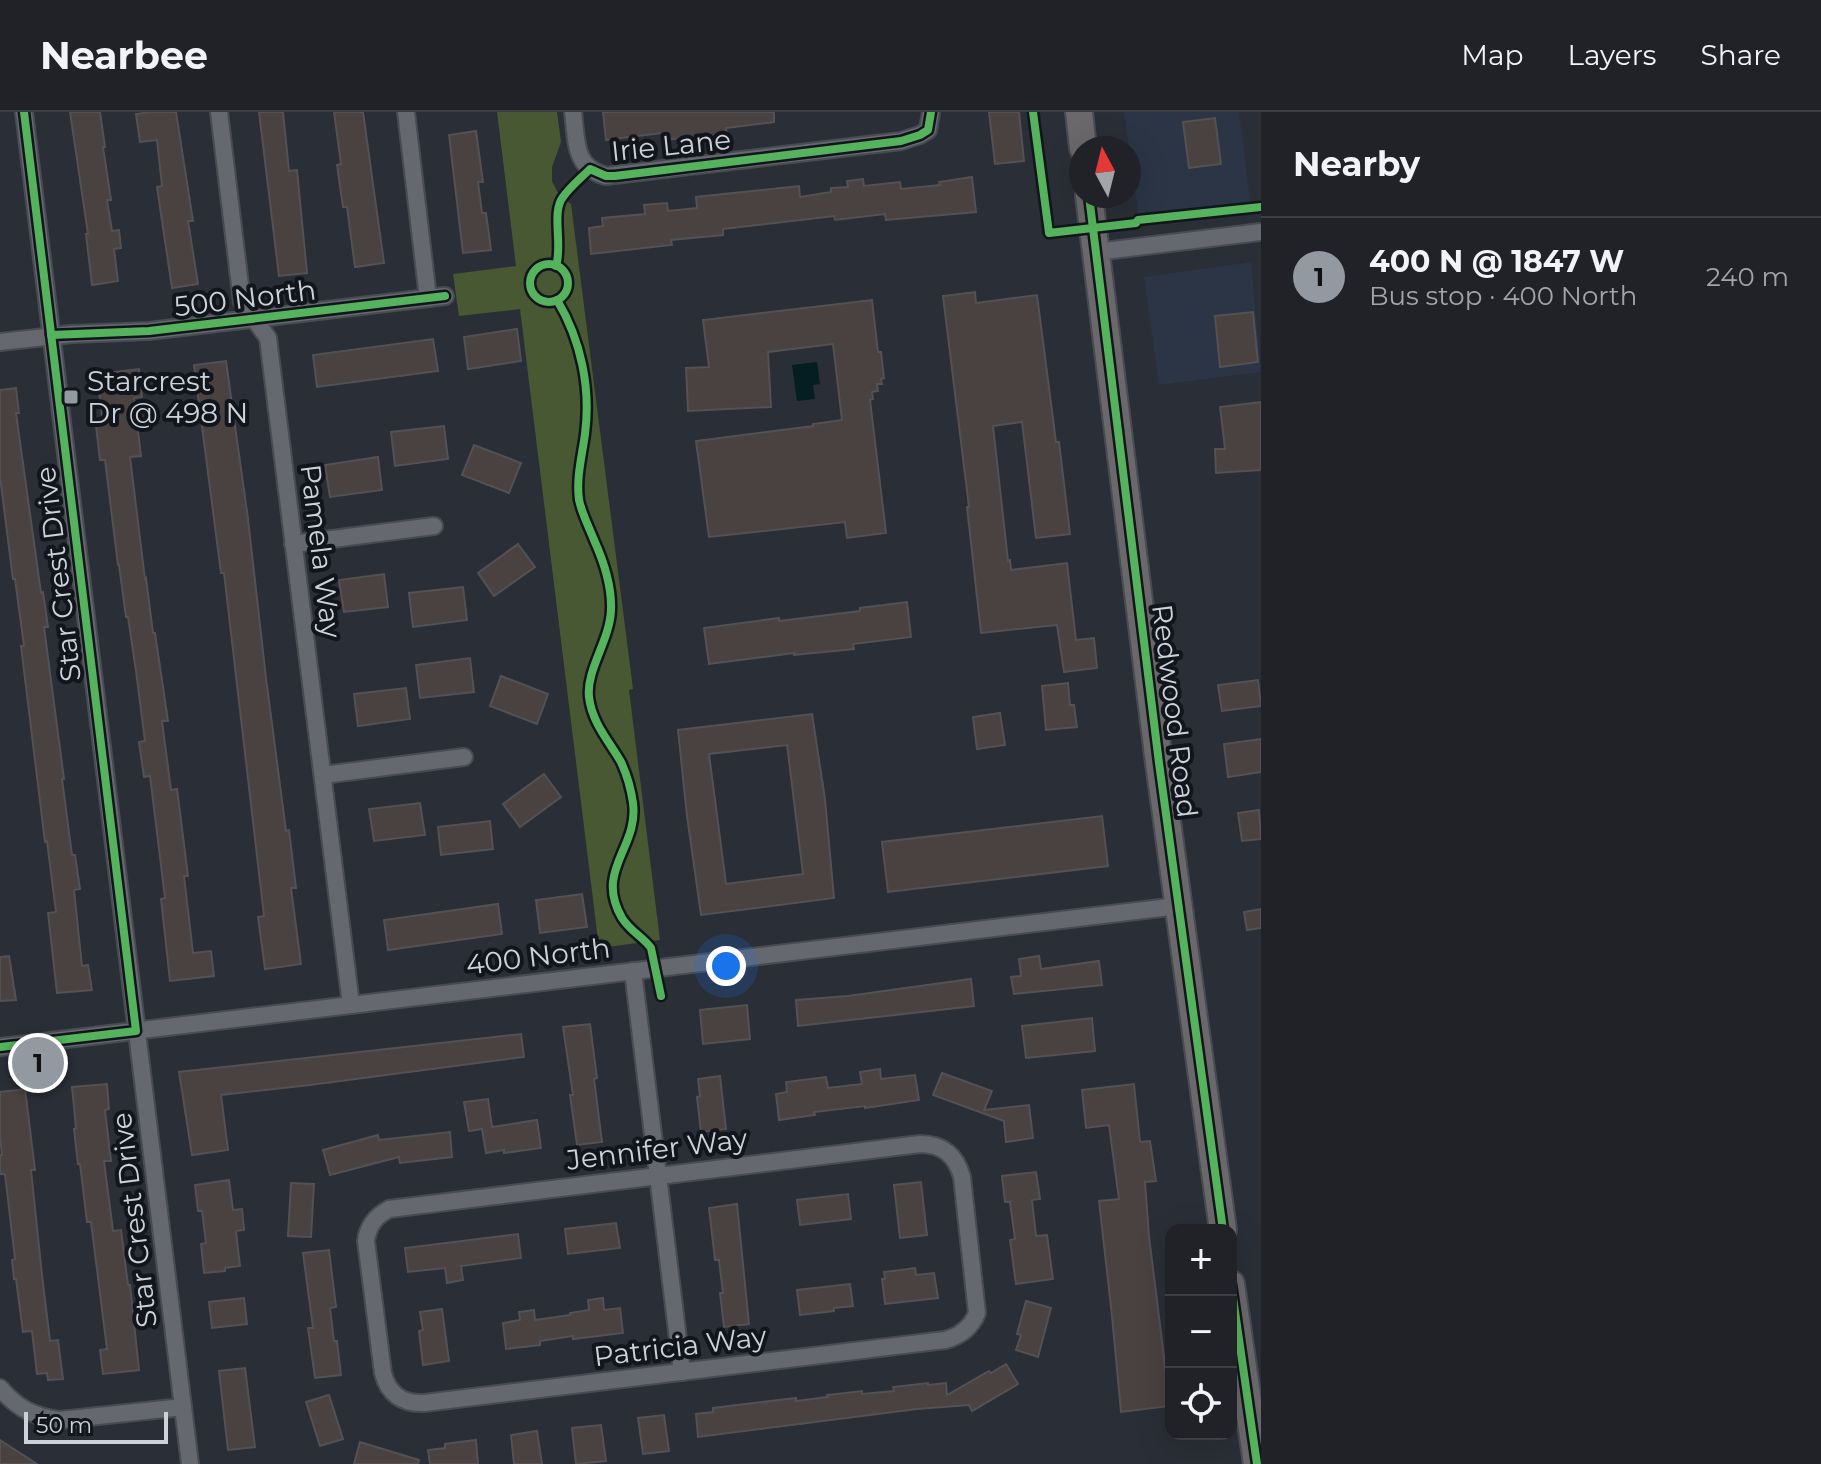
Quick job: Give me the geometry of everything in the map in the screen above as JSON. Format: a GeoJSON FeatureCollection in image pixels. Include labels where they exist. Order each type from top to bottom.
{"type":"FeatureCollection","features":[{"type":"Feature","properties":{"kind":"main road"},"geometry":{"type":"LineString","coordinates":[[1079,112],[1082,136]]}},
{"type":"Feature","properties":{"kind":"main road","name":"Redwood Road"},"geometry":{"type":"LineString","coordinates":[[1090,208],[1178,906],[1222,1224]]}},
{"type":"Feature","properties":{"kind":"main road"},"geometry":{"type":"LineString","coordinates":[[1233,1296],[1257,1464]]}},
{"type":"Feature","properties":{"kind":"street","name":"Star Crest Drive"},"geometry":{"type":"LineString","coordinates":[[24,112],[190,1464]]}},
{"type":"Feature","properties":{"kind":"street","name":"Pamela Way"},"geometry":{"type":"LineString","coordinates":[[219,112],[242,302],[268,338],[351,1005]]}},
{"type":"Feature","properties":{"kind":"street","name":"500 North"},"geometry":{"type":"LineString","coordinates":[[0,342],[51,335],[149,331],[436,297],[406,112]]}},
{"type":"Feature","properties":{"kind":"street","name":"Irie Lane"},"geometry":{"type":"LineString","coordinates":[[573,112],[580,158],[590,169],[606,176],[901,141],[928,130],[931,112]]}},
{"type":"Feature","properties":{"kind":"street"},"geometry":{"type":"LineString","coordinates":[[1096,252],[1261,232]]}},
{"type":"Feature","properties":{"kind":"street"},"geometry":{"type":"LineString","coordinates":[[293,544],[434,526]]}},
{"type":"Feature","properties":{"kind":"street"},"geometry":{"type":"LineString","coordinates":[[323,775],[464,757]]}},
{"type":"Feature","properties":{"kind":"street","name":"400 North"},"geometry":{"type":"LineString","coordinates":[[0,1047],[1178,906]]}},
{"type":"Feature","properties":{"kind":"street"},"geometry":{"type":"LineString","coordinates":[[633,971],[682,1372]]}},
{"type":"Feature","properties":{"kind":"street","name":"Jennifer Way"},"geometry":{"type":"LineString","coordinates":[[395,1395],[383,1373],[367,1246],[368,1230],[376,1217],[389,1209],[920,1144],[940,1147],[956,1161],[962,1177],[977,1305],[977,1313],[970,1327]]}},
{"type":"Feature","properties":{"kind":"street","name":"Patricia Way"},"geometry":{"type":"LineString","coordinates":[[395,1395],[408,1402],[424,1403],[945,1340],[958,1336],[970,1327]]}},
{"type":"Feature","properties":{"kind":"street"},"geometry":{"type":"LineString","coordinates":[[0,1388],[18,1406],[31,1413],[60,1420],[183,1407]]}},
{"type":"Feature","properties":{"kind":"shaded area"},"geometry":{"type":"Polygon","coordinates":[[[1124,112],[1239,112],[1251,208],[1139,219],[1141,136],[1127,136],[1124,112]]]}},
{"type":"Feature","properties":{"kind":"shaded area"},"geometry":{"type":"Polygon","coordinates":[[[1251,262],[1261,372],[1159,385],[1144,277],[1251,262]]]}},
{"type":"Feature","properties":{"kind":"shaded area"},"geometry":{"type":"Polygon","coordinates":[[[817,362],[820,384],[813,385],[815,399],[797,401],[792,365],[817,362]]]}},
{"type":"Feature","properties":{"kind":"green space"},"geometry":{"type":"Polygon","coordinates":[[[497,112],[557,112],[561,142],[552,167],[552,181],[559,195],[571,204],[633,689],[629,690],[660,940],[599,948],[520,309],[459,316],[453,274],[516,266],[497,112]]]}},
{"type":"Feature","properties":{"kind":"building"},"geometry":{"type":"Polygon","coordinates":[[[70,112],[100,112],[111,200],[107,200],[112,231],[119,230],[121,248],[114,249],[118,281],[92,285],[88,234],[70,112]]]}},
{"type":"Feature","properties":{"kind":"building"},"geometry":{"type":"Polygon","coordinates":[[[176,112],[193,221],[188,221],[198,284],[172,288],[157,187],[162,186],[157,140],[140,142],[136,114],[176,112]]]}},
{"type":"Feature","properties":{"kind":"building"},"geometry":{"type":"Polygon","coordinates":[[[259,112],[283,112],[289,171],[297,170],[307,273],[279,276],[259,112]]]}},
{"type":"Feature","properties":{"kind":"building"},"geometry":{"type":"Polygon","coordinates":[[[334,112],[363,112],[384,263],[355,267],[347,207],[343,207],[337,165],[341,164],[334,112]]]}},
{"type":"Feature","properties":{"kind":"building"},"geometry":{"type":"Polygon","coordinates":[[[603,112],[774,112],[774,122],[726,128],[727,134],[711,136],[663,140],[662,133],[606,140],[603,112]]]}},
{"type":"Feature","properties":{"kind":"building"},"geometry":{"type":"Polygon","coordinates":[[[989,112],[1019,112],[1024,161],[995,164],[989,112]]]}},
{"type":"Feature","properties":{"kind":"building"},"geometry":{"type":"Polygon","coordinates":[[[1215,118],[1221,164],[1189,168],[1183,122],[1215,118]]]}},
{"type":"Feature","properties":{"kind":"building"},"geometry":{"type":"Polygon","coordinates":[[[476,131],[483,182],[478,182],[491,250],[463,253],[449,135],[476,131]]]}},
{"type":"Feature","properties":{"kind":"building"},"geometry":{"type":"Polygon","coordinates":[[[972,177],[976,212],[886,220],[885,214],[835,220],[834,216],[723,229],[723,235],[671,240],[672,245],[591,254],[589,228],[603,226],[602,218],[645,214],[644,205],[667,203],[668,211],[697,208],[696,197],[799,186],[800,197],[831,192],[831,188],[848,187],[847,181],[863,179],[864,186],[900,182],[901,189],[940,185],[939,182],[972,177]]]}},
{"type":"Feature","properties":{"kind":"building"},"geometry":{"type":"Polygon","coordinates":[[[975,292],[976,303],[1037,295],[1070,534],[1036,538],[1022,422],[993,426],[1008,561],[1011,570],[1067,563],[1076,640],[1094,638],[1097,668],[1064,672],[1057,625],[981,633],[943,296],[975,292]]]}},
{"type":"Feature","properties":{"kind":"building"},"geometry":{"type":"Polygon","coordinates":[[[872,300],[884,378],[881,379],[882,384],[877,384],[878,391],[872,392],[873,399],[870,400],[886,533],[847,538],[845,522],[709,537],[696,441],[842,420],[833,344],[768,352],[771,407],[688,411],[686,368],[709,367],[703,320],[872,300]]]}},
{"type":"Feature","properties":{"kind":"building"},"geometry":{"type":"Polygon","coordinates":[[[1253,312],[1258,362],[1220,367],[1215,316],[1253,312]]]}},
{"type":"Feature","properties":{"kind":"building"},"geometry":{"type":"Polygon","coordinates":[[[517,329],[521,361],[468,369],[464,337],[517,329]]]}},
{"type":"Feature","properties":{"kind":"building"},"geometry":{"type":"Polygon","coordinates":[[[433,339],[438,371],[317,387],[313,355],[433,339]]]}},
{"type":"Feature","properties":{"kind":"building"},"geometry":{"type":"Polygon","coordinates":[[[226,361],[286,831],[289,830],[296,888],[291,888],[301,964],[265,969],[258,917],[264,916],[224,573],[221,573],[194,365],[226,361]]]}},
{"type":"Feature","properties":{"kind":"building"},"geometry":{"type":"Polygon","coordinates":[[[139,369],[142,397],[134,398],[141,456],[130,457],[145,579],[168,721],[162,721],[171,790],[177,789],[188,876],[184,876],[193,953],[211,951],[214,976],[170,981],[161,899],[165,898],[150,776],[144,777],[139,742],[145,741],[136,671],[118,565],[105,460],[100,460],[96,426],[103,425],[97,374],[139,369]]]}},
{"type":"Feature","properties":{"kind":"building"},"geometry":{"type":"Polygon","coordinates":[[[16,388],[19,413],[16,413],[48,627],[44,627],[62,779],[72,855],[75,855],[80,889],[74,890],[82,966],[88,965],[92,990],[57,993],[48,913],[56,912],[0,477],[0,390],[16,388]]]}},
{"type":"Feature","properties":{"kind":"building"},"geometry":{"type":"Polygon","coordinates":[[[1261,402],[1261,470],[1216,473],[1215,449],[1225,449],[1220,407],[1261,402]]]}},
{"type":"Feature","properties":{"kind":"building"},"geometry":{"type":"Polygon","coordinates":[[[444,426],[448,459],[395,466],[391,432],[444,426]]]}},
{"type":"Feature","properties":{"kind":"building"},"geometry":{"type":"Polygon","coordinates":[[[474,445],[521,463],[509,493],[462,475],[474,445]]]}},
{"type":"Feature","properties":{"kind":"building"},"geometry":{"type":"Polygon","coordinates":[[[378,457],[382,490],[330,497],[325,465],[378,457]]]}},
{"type":"Feature","properties":{"kind":"building"},"geometry":{"type":"Polygon","coordinates":[[[518,544],[535,567],[494,596],[478,573],[518,544]]]}},
{"type":"Feature","properties":{"kind":"building"},"geometry":{"type":"Polygon","coordinates":[[[384,574],[388,607],[344,612],[339,580],[384,574]]]}},
{"type":"Feature","properties":{"kind":"building"},"geometry":{"type":"Polygon","coordinates":[[[463,587],[467,620],[413,627],[409,593],[463,587]]]}},
{"type":"Feature","properties":{"kind":"building"},"geometry":{"type":"Polygon","coordinates":[[[907,602],[911,637],[853,644],[854,649],[709,664],[704,628],[860,611],[860,608],[907,602]]]}},
{"type":"Feature","properties":{"kind":"building"},"geometry":{"type":"Polygon","coordinates":[[[470,658],[474,692],[420,698],[416,665],[470,658]]]}},
{"type":"Feature","properties":{"kind":"building"},"geometry":{"type":"Polygon","coordinates":[[[501,676],[548,694],[537,724],[490,706],[501,676]]]}},
{"type":"Feature","properties":{"kind":"building"},"geometry":{"type":"Polygon","coordinates":[[[1258,680],[1261,706],[1222,711],[1218,685],[1258,680]]]}},
{"type":"Feature","properties":{"kind":"building"},"geometry":{"type":"Polygon","coordinates":[[[1068,683],[1070,705],[1074,705],[1077,727],[1046,730],[1042,686],[1068,683]]]}},
{"type":"Feature","properties":{"kind":"building"},"geometry":{"type":"Polygon","coordinates":[[[406,688],[410,719],[358,726],[354,694],[406,688]]]}},
{"type":"Feature","properties":{"kind":"building"},"geometry":{"type":"Polygon","coordinates":[[[1000,713],[1005,745],[977,749],[973,717],[1000,713]]]}},
{"type":"Feature","properties":{"kind":"building"},"geometry":{"type":"Polygon","coordinates":[[[812,714],[825,799],[834,898],[701,915],[678,730],[812,714]],[[787,745],[709,754],[726,884],[803,874],[787,745]]]}},
{"type":"Feature","properties":{"kind":"building"},"geometry":{"type":"Polygon","coordinates":[[[1261,739],[1261,772],[1228,777],[1224,744],[1261,739]]]}},
{"type":"Feature","properties":{"kind":"building"},"geometry":{"type":"Polygon","coordinates":[[[544,774],[561,797],[520,827],[503,804],[544,774]]]}},
{"type":"Feature","properties":{"kind":"building"},"geometry":{"type":"Polygon","coordinates":[[[420,803],[425,835],[374,841],[369,809],[420,803]]]}},
{"type":"Feature","properties":{"kind":"building"},"geometry":{"type":"Polygon","coordinates":[[[1259,810],[1261,839],[1242,841],[1238,813],[1259,810]]]}},
{"type":"Feature","properties":{"kind":"building"},"geometry":{"type":"Polygon","coordinates":[[[1102,816],[1108,866],[888,892],[882,842],[1102,816]]]}},
{"type":"Feature","properties":{"kind":"building"},"geometry":{"type":"Polygon","coordinates":[[[490,821],[493,849],[441,855],[438,827],[490,821]]]}},
{"type":"Feature","properties":{"kind":"building"},"geometry":{"type":"Polygon","coordinates":[[[582,894],[587,927],[540,933],[536,900],[582,894]]]}},
{"type":"Feature","properties":{"kind":"building"},"geometry":{"type":"Polygon","coordinates":[[[498,904],[502,934],[388,950],[384,920],[498,904]]]}},
{"type":"Feature","properties":{"kind":"building"},"geometry":{"type":"Polygon","coordinates":[[[1261,909],[1261,928],[1247,930],[1244,912],[1261,909]]]}},
{"type":"Feature","properties":{"kind":"building"},"geometry":{"type":"Polygon","coordinates":[[[9,956],[16,1000],[0,1001],[0,957],[9,956]]]}},
{"type":"Feature","properties":{"kind":"building"},"geometry":{"type":"Polygon","coordinates":[[[1039,956],[1041,969],[1099,961],[1102,985],[1014,994],[1011,977],[1021,976],[1019,959],[1039,956]]]}},
{"type":"Feature","properties":{"kind":"building"},"geometry":{"type":"Polygon","coordinates":[[[971,979],[974,1006],[798,1026],[796,1000],[971,979]]]}},
{"type":"Feature","properties":{"kind":"building"},"geometry":{"type":"Polygon","coordinates":[[[747,1005],[750,1039],[703,1044],[700,1010],[747,1005]]]}},
{"type":"Feature","properties":{"kind":"building"},"geometry":{"type":"Polygon","coordinates":[[[1092,1018],[1095,1051],[1026,1058],[1022,1026],[1092,1018]]]}},
{"type":"Feature","properties":{"kind":"building"},"geometry":{"type":"Polygon","coordinates":[[[590,1024],[602,1142],[577,1145],[563,1027],[590,1024]]]}},
{"type":"Feature","properties":{"kind":"building"},"geometry":{"type":"Polygon","coordinates":[[[521,1034],[524,1057],[221,1095],[228,1150],[192,1155],[179,1072],[521,1034]]]}},
{"type":"Feature","properties":{"kind":"building"},"geometry":{"type":"Polygon","coordinates":[[[880,1069],[881,1079],[915,1075],[919,1100],[814,1112],[815,1115],[779,1120],[776,1094],[787,1092],[786,1082],[826,1077],[828,1088],[862,1084],[860,1072],[880,1069]]]}},
{"type":"Feature","properties":{"kind":"building"},"geometry":{"type":"Polygon","coordinates":[[[942,1073],[992,1091],[984,1110],[1029,1105],[1033,1138],[1006,1142],[1004,1121],[933,1095],[942,1073]]]}},
{"type":"Feature","properties":{"kind":"building"},"geometry":{"type":"Polygon","coordinates":[[[720,1076],[726,1129],[701,1132],[698,1079],[720,1076]]]}},
{"type":"Feature","properties":{"kind":"building"},"geometry":{"type":"Polygon","coordinates":[[[107,1084],[109,1109],[105,1110],[111,1161],[104,1161],[113,1231],[121,1230],[139,1370],[103,1374],[100,1350],[107,1349],[91,1222],[87,1222],[78,1164],[72,1087],[107,1084]]]}},
{"type":"Feature","properties":{"kind":"building"},"geometry":{"type":"Polygon","coordinates":[[[1134,1084],[1140,1142],[1150,1141],[1156,1181],[1145,1182],[1165,1366],[1165,1407],[1121,1412],[1099,1201],[1119,1199],[1109,1125],[1086,1128],[1082,1090],[1134,1084]]]}},
{"type":"Feature","properties":{"kind":"building"},"geometry":{"type":"Polygon","coordinates":[[[25,1089],[50,1341],[58,1340],[63,1379],[48,1380],[47,1373],[37,1374],[32,1331],[23,1332],[14,1279],[12,1260],[15,1259],[5,1174],[0,1174],[0,1092],[25,1089]]]}},
{"type":"Feature","properties":{"kind":"building"},"geometry":{"type":"Polygon","coordinates":[[[488,1099],[492,1127],[537,1120],[541,1148],[486,1153],[482,1129],[469,1131],[464,1102],[488,1099]]]}},
{"type":"Feature","properties":{"kind":"building"},"geometry":{"type":"Polygon","coordinates":[[[450,1132],[452,1157],[400,1163],[399,1157],[330,1175],[323,1150],[378,1135],[379,1140],[450,1132]]]}},
{"type":"Feature","properties":{"kind":"building"},"geometry":{"type":"Polygon","coordinates":[[[1036,1172],[1040,1199],[1032,1200],[1036,1236],[1047,1235],[1053,1279],[1016,1284],[1010,1240],[1015,1239],[1010,1202],[1005,1202],[1002,1176],[1036,1172]]]}},
{"type":"Feature","properties":{"kind":"building"},"geometry":{"type":"Polygon","coordinates":[[[229,1180],[233,1210],[242,1209],[244,1230],[236,1231],[240,1266],[204,1273],[201,1244],[206,1243],[195,1185],[229,1180]]]}},
{"type":"Feature","properties":{"kind":"building"},"geometry":{"type":"Polygon","coordinates":[[[921,1182],[927,1235],[900,1238],[894,1185],[921,1182]]]}},
{"type":"Feature","properties":{"kind":"building"},"geometry":{"type":"Polygon","coordinates":[[[291,1183],[314,1184],[311,1237],[288,1236],[291,1183]]]}},
{"type":"Feature","properties":{"kind":"building"},"geometry":{"type":"Polygon","coordinates":[[[848,1194],[851,1219],[800,1225],[797,1200],[848,1194]]]}},
{"type":"Feature","properties":{"kind":"building"},"geometry":{"type":"Polygon","coordinates":[[[737,1204],[749,1324],[724,1327],[719,1260],[715,1260],[709,1208],[737,1204]]]}},
{"type":"Feature","properties":{"kind":"building"},"geometry":{"type":"Polygon","coordinates":[[[616,1223],[620,1248],[568,1254],[565,1229],[616,1223]]]}},
{"type":"Feature","properties":{"kind":"building"},"geometry":{"type":"Polygon","coordinates":[[[518,1234],[521,1258],[461,1266],[463,1280],[447,1283],[445,1268],[408,1272],[405,1248],[518,1234]]]}},
{"type":"Feature","properties":{"kind":"building"},"geometry":{"type":"Polygon","coordinates":[[[329,1250],[336,1307],[330,1308],[341,1375],[315,1378],[308,1328],[313,1328],[303,1253],[329,1250]]]}},
{"type":"Feature","properties":{"kind":"building"},"geometry":{"type":"Polygon","coordinates":[[[915,1268],[916,1275],[934,1273],[938,1298],[885,1304],[884,1272],[915,1268]]]}},
{"type":"Feature","properties":{"kind":"building"},"geometry":{"type":"Polygon","coordinates":[[[850,1284],[853,1306],[800,1315],[797,1290],[850,1284]]]}},
{"type":"Feature","properties":{"kind":"building"},"geometry":{"type":"Polygon","coordinates":[[[244,1298],[247,1324],[212,1328],[209,1302],[244,1298]]]}},
{"type":"Feature","properties":{"kind":"building"},"geometry":{"type":"Polygon","coordinates":[[[603,1298],[604,1310],[620,1308],[623,1333],[573,1339],[573,1336],[540,1341],[540,1345],[506,1349],[503,1323],[520,1320],[519,1312],[534,1310],[535,1320],[570,1315],[589,1310],[588,1300],[603,1298]]]}},
{"type":"Feature","properties":{"kind":"building"},"geometry":{"type":"Polygon","coordinates":[[[1026,1301],[1051,1308],[1038,1357],[1016,1350],[1026,1301]]]}},
{"type":"Feature","properties":{"kind":"building"},"geometry":{"type":"Polygon","coordinates":[[[442,1309],[449,1361],[423,1365],[420,1312],[442,1309]]]}},
{"type":"Feature","properties":{"kind":"building"},"geometry":{"type":"Polygon","coordinates":[[[1006,1364],[1018,1384],[972,1411],[969,1405],[917,1409],[698,1437],[696,1414],[713,1412],[713,1408],[796,1398],[796,1401],[862,1391],[862,1394],[894,1391],[893,1387],[928,1383],[946,1383],[947,1395],[1006,1364]]]}},
{"type":"Feature","properties":{"kind":"building"},"geometry":{"type":"Polygon","coordinates":[[[245,1368],[255,1447],[228,1450],[219,1371],[245,1368]]]}},
{"type":"Feature","properties":{"kind":"building"},"geometry":{"type":"Polygon","coordinates":[[[329,1395],[343,1439],[320,1446],[306,1402],[329,1395]]]}},
{"type":"Feature","properties":{"kind":"building"},"geometry":{"type":"Polygon","coordinates":[[[664,1415],[669,1451],[643,1454],[638,1418],[664,1415]]]}},
{"type":"Feature","properties":{"kind":"building"},"geometry":{"type":"Polygon","coordinates":[[[601,1425],[606,1461],[576,1464],[572,1428],[601,1425]]]}},
{"type":"Feature","properties":{"kind":"building"},"geometry":{"type":"Polygon","coordinates":[[[537,1431],[542,1464],[514,1464],[511,1435],[537,1431]]]}},
{"type":"Feature","properties":{"kind":"building"},"geometry":{"type":"Polygon","coordinates":[[[0,1440],[37,1464],[0,1464],[0,1440]]]}},
{"type":"Feature","properties":{"kind":"building"},"geometry":{"type":"Polygon","coordinates":[[[476,1440],[478,1464],[430,1464],[428,1450],[445,1448],[445,1444],[476,1440]]]}},
{"type":"Feature","properties":{"kind":"building"},"geometry":{"type":"Polygon","coordinates":[[[360,1442],[419,1460],[418,1464],[354,1464],[360,1442]]]}},
{"type":"Feature","properties":{"kind":"cycle path"},"geometry":{"type":"LineString","coordinates":[[0,1047],[136,1031],[24,112]]}},
{"type":"Feature","properties":{"kind":"cycle path"},"geometry":{"type":"LineString","coordinates":[[556,266],[560,203],[590,169],[606,176],[615,176],[901,141],[928,130],[931,112]]}},
{"type":"Feature","properties":{"kind":"cycle path"},"geometry":{"type":"LineString","coordinates":[[1033,112],[1049,233],[1261,207]]}},
{"type":"Feature","properties":{"kind":"cycle path"},"geometry":{"type":"LineString","coordinates":[[1090,208],[1159,763],[1222,1224]]}},
{"type":"Feature","properties":{"kind":"cycle path"},"geometry":{"type":"LineString","coordinates":[[549,264],[562,270],[568,283],[562,296],[549,302],[536,296],[530,283],[536,270],[549,264]]}},
{"type":"Feature","properties":{"kind":"cycle path"},"geometry":{"type":"LineString","coordinates":[[51,335],[149,331],[445,296]]}},
{"type":"Feature","properties":{"kind":"cycle path"},"geometry":{"type":"LineString","coordinates":[[557,300],[578,348],[587,399],[579,500],[604,565],[611,601],[610,621],[591,676],[589,697],[597,723],[621,762],[633,803],[630,833],[615,872],[615,901],[625,923],[651,948],[661,996]]}},
{"type":"Feature","properties":{"kind":"cycle path"},"geometry":{"type":"LineString","coordinates":[[1233,1296],[1257,1464]]}},
{"type":"Feature","properties":{"kind":"place","name":"Starcrest Dr @ 498 N"},"geometry":{"type":"Point","coordinates":[71,397]}},
{"type":"Feature","properties":{"kind":"place","name":"400 N @ 1847 W"},"geometry":{"type":"Point","coordinates":[38,1063]}}]}
